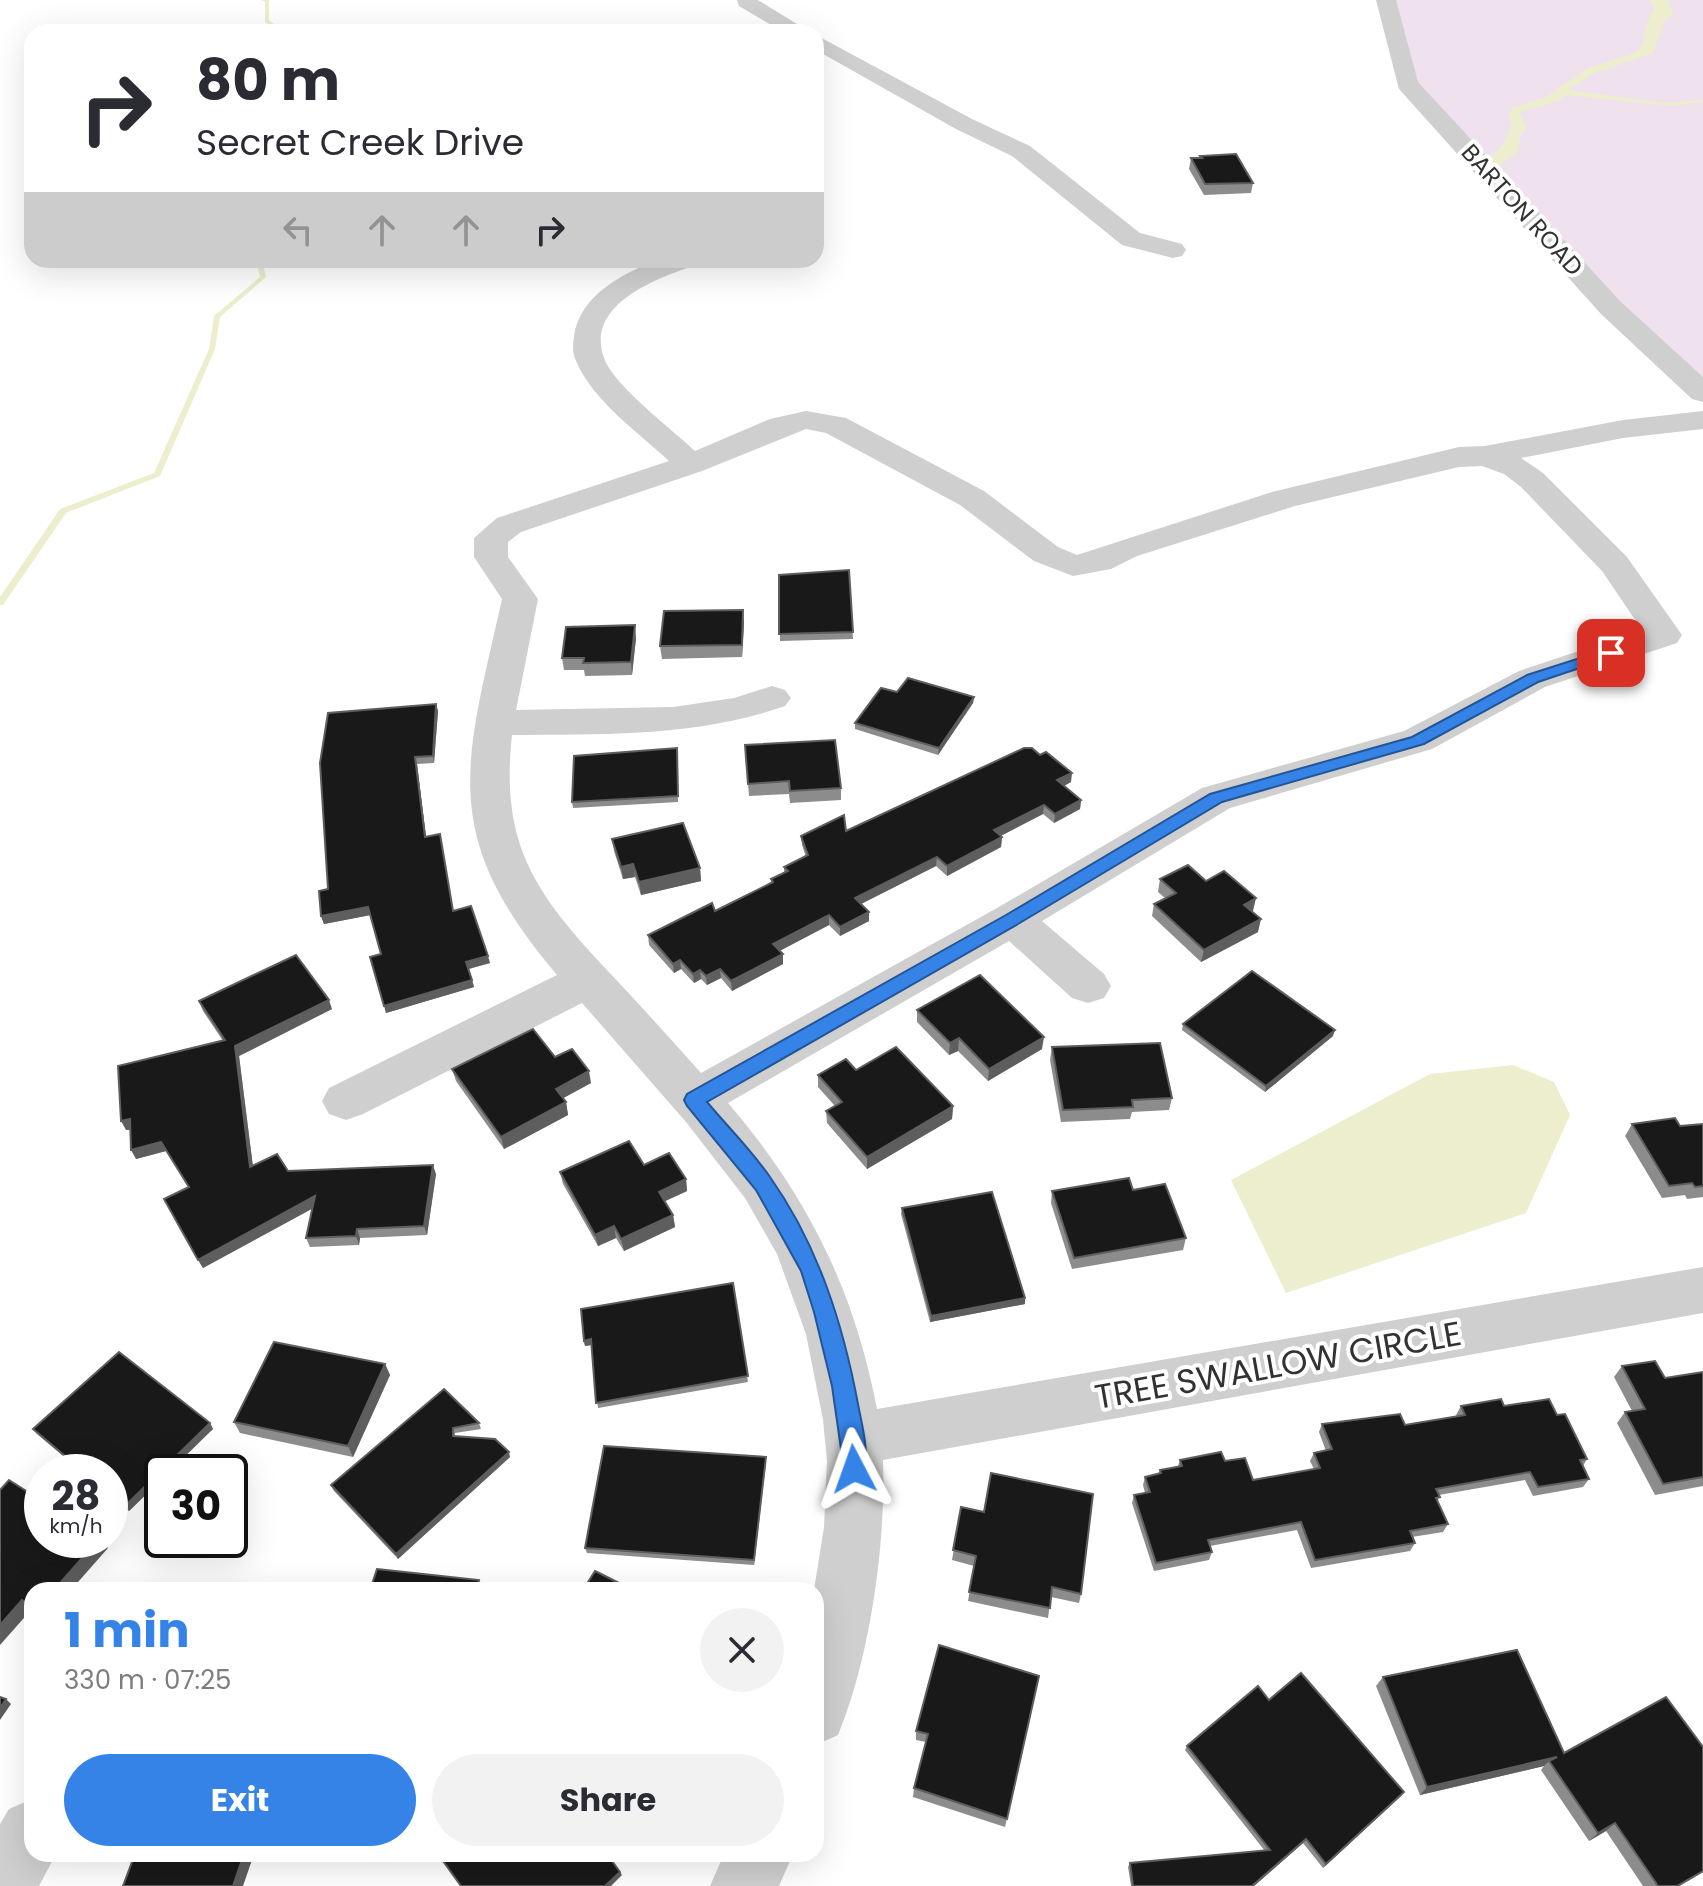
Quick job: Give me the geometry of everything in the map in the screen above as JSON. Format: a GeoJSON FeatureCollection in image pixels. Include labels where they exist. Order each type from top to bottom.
{"type":"FeatureCollection","features":[{"type":"Feature","properties":{"kind":"street","name":"BARTON ROAD"},"geometry":{"type":"LineString","coordinates":[[1386,0],[1407,84],[1611,308],[1703,393]]}},
{"type":"Feature","properties":{"kind":"street"},"geometry":{"type":"LineString","coordinates":[[746,2],[785,24]]}},
{"type":"Feature","properties":{"kind":"street"},"geometry":{"type":"LineString","coordinates":[[824,45],[964,124],[1021,151],[1131,239],[1173,250]]}},
{"type":"Feature","properties":{"kind":"street"},"geometry":{"type":"LineString","coordinates":[[660,268],[605,300],[591,320],[589,361],[612,388],[691,464]]}},
{"type":"Feature","properties":{"kind":"street"},"geometry":{"type":"LineString","coordinates":[[824,1682],[843,1610],[855,1498],[853,1439],[825,1312],[811,1269],[763,1184],[529,908],[509,875],[496,841],[490,803],[495,723],[520,599],[491,557],[491,538],[509,525],[691,464],[781,426],[806,420],[835,425],[972,498],[1046,554],[1073,566],[1099,562],[1125,549],[1284,499],[1459,457],[1485,456],[1623,429],[1703,420]]}},
{"type":"Feature","properties":{"kind":"street"},"geometry":{"type":"LineString","coordinates":[[694,1100],[1012,919],[1216,798],[1418,740],[1532,679],[1664,635],[1615,564],[1543,491],[1515,467],[1485,456]]}},
{"type":"Feature","properties":{"kind":"street"},"geometry":{"type":"LineString","coordinates":[[495,723],[722,715],[772,698]]}},
{"type":"Feature","properties":{"kind":"street"},"geometry":{"type":"LineString","coordinates":[[1012,919],[1088,986]]}},
{"type":"Feature","properties":{"kind":"street"},"geometry":{"type":"LineString","coordinates":[[346,1101],[589,979]]}},
{"type":"Feature","properties":{"kind":"street","name":"TREE SWALLOW CIRCLE"},"geometry":{"type":"LineString","coordinates":[[853,1439],[1703,1290]]}},
{"type":"Feature","properties":{"kind":"street"},"geometry":{"type":"LineString","coordinates":[[2,1886],[24,1846]]}},
{"type":"Feature","properties":{"kind":"street"},"geometry":{"type":"LineString","coordinates":[[744,1886],[756,1862]]}},
{"type":"Feature","properties":{"kind":"shaded area"},"geometry":{"type":"Polygon","coordinates":[[[1393,0],[1703,0],[1703,384],[1619,309],[1414,80],[1393,0]]]}},
{"type":"Feature","properties":{"kind":"shaded area"},"geometry":{"type":"Polygon","coordinates":[[[1650,0],[1668,0],[1673,14],[1662,23],[1653,53],[1593,74],[1568,90],[1665,103],[1703,102],[1672,106],[1565,95],[1559,101],[1520,112],[1526,128],[1517,153],[1494,169],[1486,163],[1503,144],[1512,126],[1509,116],[1512,108],[1546,97],[1588,68],[1635,53],[1643,44],[1646,24],[1654,10],[1650,0]]]}},
{"type":"Feature","properties":{"kind":"shaded area"},"geometry":{"type":"Polygon","coordinates":[[[1513,1065],[1554,1082],[1570,1115],[1526,1213],[1286,1293],[1231,1180],[1430,1074],[1513,1065]]]}},
{"type":"Feature","properties":{"kind":"building"},"geometry":{"type":"Polygon","coordinates":[[[1236,154],[1253,183],[1205,184],[1191,158],[1202,158],[1200,156],[1236,154]]]}},
{"type":"Feature","properties":{"kind":"building"},"geometry":{"type":"Polygon","coordinates":[[[849,570],[853,632],[779,634],[779,575],[849,570]]]}},
{"type":"Feature","properties":{"kind":"building"},"geometry":{"type":"Polygon","coordinates":[[[743,610],[742,645],[660,646],[664,611],[743,610]]]}},
{"type":"Feature","properties":{"kind":"building"},"geometry":{"type":"Polygon","coordinates":[[[635,625],[631,662],[583,663],[584,658],[562,658],[566,627],[635,625]]]}},
{"type":"Feature","properties":{"kind":"building"},"geometry":{"type":"Polygon","coordinates":[[[908,678],[974,697],[939,748],[855,723],[881,688],[897,692],[908,678]]]}},
{"type":"Feature","properties":{"kind":"building"},"geometry":{"type":"Polygon","coordinates":[[[436,704],[433,756],[415,757],[425,837],[440,834],[453,911],[471,906],[488,956],[466,962],[472,980],[384,1006],[370,957],[381,954],[368,907],[321,916],[319,891],[328,889],[320,763],[328,713],[436,704]]]}},
{"type":"Feature","properties":{"kind":"building"},"geometry":{"type":"Polygon","coordinates":[[[835,740],[841,788],[790,791],[789,781],[748,784],[745,745],[835,740]]]}},
{"type":"Feature","properties":{"kind":"building"},"geometry":{"type":"Polygon","coordinates":[[[677,748],[678,796],[572,802],[574,756],[677,748]]]}},
{"type":"Feature","properties":{"kind":"building"},"geometry":{"type":"Polygon","coordinates":[[[1024,748],[1032,748],[1040,755],[1046,752],[1072,773],[1057,780],[1081,800],[1055,814],[1044,805],[994,830],[1002,837],[947,866],[937,857],[855,898],[869,912],[840,927],[829,915],[773,944],[783,954],[731,981],[720,969],[706,976],[700,970],[693,974],[680,960],[673,964],[648,935],[712,903],[715,911],[773,882],[771,879],[788,871],[784,867],[808,855],[801,836],[844,815],[846,831],[1024,748]]]}},
{"type":"Feature","properties":{"kind":"building"},"geometry":{"type":"Polygon","coordinates":[[[683,823],[700,868],[639,882],[633,864],[621,867],[612,839],[683,823]]]}},
{"type":"Feature","properties":{"kind":"building"},"geometry":{"type":"Polygon","coordinates":[[[1188,865],[1206,881],[1224,871],[1256,898],[1244,905],[1261,919],[1204,950],[1154,904],[1176,893],[1160,879],[1188,865]]]}},
{"type":"Feature","properties":{"kind":"building"},"geometry":{"type":"Polygon","coordinates":[[[296,955],[329,1000],[235,1046],[250,1167],[277,1154],[288,1171],[433,1165],[424,1226],[357,1229],[356,1236],[306,1238],[315,1196],[198,1260],[164,1199],[189,1187],[161,1142],[131,1150],[130,1119],[121,1121],[118,1066],[225,1040],[199,1001],[296,955]]]}},
{"type":"Feature","properties":{"kind":"building"},"geometry":{"type":"Polygon","coordinates":[[[1252,971],[1335,1030],[1266,1086],[1183,1024],[1252,971]]]}},
{"type":"Feature","properties":{"kind":"building"},"geometry":{"type":"Polygon","coordinates":[[[980,975],[1044,1037],[989,1069],[959,1038],[950,1043],[917,1010],[980,975]]]}},
{"type":"Feature","properties":{"kind":"building"},"geometry":{"type":"Polygon","coordinates":[[[533,1029],[555,1057],[572,1049],[589,1071],[556,1089],[566,1102],[501,1137],[452,1069],[533,1029]]]}},
{"type":"Feature","properties":{"kind":"building"},"geometry":{"type":"Polygon","coordinates":[[[1160,1043],[1172,1098],[1132,1100],[1133,1107],[1063,1110],[1052,1047],[1160,1043]]]}},
{"type":"Feature","properties":{"kind":"building"},"geometry":{"type":"Polygon","coordinates":[[[896,1047],[953,1106],[867,1157],[826,1111],[842,1102],[818,1075],[846,1059],[856,1070],[896,1047]]]}},
{"type":"Feature","properties":{"kind":"building"},"geometry":{"type":"Polygon","coordinates":[[[1675,1118],[1680,1126],[1703,1124],[1703,1186],[1695,1187],[1692,1183],[1669,1186],[1632,1124],[1675,1118]]]}},
{"type":"Feature","properties":{"kind":"building"},"geometry":{"type":"Polygon","coordinates":[[[629,1141],[644,1165],[669,1153],[686,1179],[659,1192],[673,1215],[621,1239],[614,1226],[595,1235],[560,1172],[629,1141]]]}},
{"type":"Feature","properties":{"kind":"building"},"geometry":{"type":"Polygon","coordinates":[[[1129,1178],[1133,1190],[1165,1184],[1186,1238],[1074,1258],[1052,1191],[1129,1178]]]}},
{"type":"Feature","properties":{"kind":"building"},"geometry":{"type":"Polygon","coordinates":[[[992,1192],[1025,1298],[931,1316],[902,1208],[992,1192]]]}},
{"type":"Feature","properties":{"kind":"building"},"geometry":{"type":"Polygon","coordinates":[[[733,1283],[748,1376],[596,1403],[591,1339],[584,1341],[581,1309],[733,1283]]]}},
{"type":"Feature","properties":{"kind":"building"},"geometry":{"type":"Polygon","coordinates":[[[274,1342],[385,1364],[348,1446],[234,1422],[274,1342]]]}},
{"type":"Feature","properties":{"kind":"building"},"geometry":{"type":"Polygon","coordinates":[[[119,1352],[210,1423],[178,1454],[144,1454],[144,1487],[128,1503],[128,1454],[63,1454],[33,1429],[119,1352]]]}},
{"type":"Feature","properties":{"kind":"building"},"geometry":{"type":"Polygon","coordinates":[[[1655,1361],[1665,1378],[1703,1372],[1703,1477],[1663,1484],[1625,1412],[1645,1409],[1622,1366],[1655,1361]]]}},
{"type":"Feature","properties":{"kind":"building"},"geometry":{"type":"Polygon","coordinates":[[[444,1389],[479,1423],[453,1428],[453,1436],[495,1439],[509,1452],[396,1554],[331,1485],[444,1389]]]}},
{"type":"Feature","properties":{"kind":"building"},"geometry":{"type":"Polygon","coordinates":[[[1501,1399],[1504,1406],[1549,1399],[1557,1415],[1565,1414],[1587,1459],[1580,1460],[1589,1479],[1538,1487],[1530,1472],[1436,1489],[1440,1497],[1436,1498],[1448,1524],[1410,1531],[1415,1543],[1315,1560],[1301,1522],[1208,1540],[1212,1552],[1156,1563],[1134,1495],[1150,1492],[1145,1477],[1161,1473],[1160,1470],[1182,1466],[1180,1460],[1221,1452],[1225,1461],[1245,1458],[1253,1480],[1320,1468],[1314,1453],[1332,1449],[1322,1424],[1400,1414],[1405,1425],[1465,1415],[1461,1406],[1501,1399]]]}},
{"type":"Feature","properties":{"kind":"building"},"geometry":{"type":"Polygon","coordinates":[[[604,1446],[766,1457],[754,1560],[585,1548],[604,1446]]]}},
{"type":"Feature","properties":{"kind":"building"},"geometry":{"type":"Polygon","coordinates":[[[991,1473],[1093,1494],[1081,1594],[1052,1587],[1050,1608],[969,1592],[976,1556],[953,1550],[961,1507],[984,1512],[991,1473]]]}},
{"type":"Feature","properties":{"kind":"building"},"geometry":{"type":"Polygon","coordinates":[[[9,1480],[24,1490],[24,1558],[82,1558],[61,1582],[24,1582],[24,1601],[22,1600],[0,1625],[0,1490],[9,1480]]]}},
{"type":"Feature","properties":{"kind":"building"},"geometry":{"type":"Polygon","coordinates":[[[377,1569],[479,1580],[478,1582],[373,1582],[377,1569]]]}},
{"type":"Feature","properties":{"kind":"building"},"geometry":{"type":"Polygon","coordinates":[[[595,1571],[617,1582],[588,1582],[595,1571]]]}},
{"type":"Feature","properties":{"kind":"building"},"geometry":{"type":"Polygon","coordinates":[[[939,1645],[1039,1676],[1007,1819],[914,1788],[928,1734],[916,1731],[939,1645]]]}},
{"type":"Feature","properties":{"kind":"building"},"geometry":{"type":"Polygon","coordinates":[[[1517,1650],[1564,1753],[1666,1697],[1703,1747],[1703,1871],[1677,1886],[1658,1886],[1615,1823],[1598,1833],[1549,1761],[1557,1757],[1427,1787],[1383,1677],[1517,1650]]]}},
{"type":"Feature","properties":{"kind":"building"},"geometry":{"type":"Polygon","coordinates":[[[1301,1673],[1404,1792],[1326,1864],[1306,1839],[1252,1886],[1133,1886],[1130,1863],[1270,1850],[1187,1746],[1258,1686],[1269,1700],[1301,1673]]]}},
{"type":"Feature","properties":{"kind":"building"},"geometry":{"type":"Polygon","coordinates":[[[132,1862],[241,1862],[233,1886],[123,1886],[132,1862]]]}},
{"type":"Feature","properties":{"kind":"building"},"geometry":{"type":"Polygon","coordinates":[[[444,1862],[613,1862],[620,1872],[605,1886],[461,1886],[444,1862]]]}},
{"type":"Feature","properties":{"kind":"waterway"},"geometry":{"type":"LineString","coordinates":[[263,0],[267,1],[267,21],[271,24]]}},
{"type":"Feature","properties":{"kind":"waterway"},"geometry":{"type":"LineString","coordinates":[[0,603],[63,511],[157,474],[212,349],[217,316],[263,277],[261,268]]}},
{"type":"Feature","properties":{"kind":"route"},"geometry":{"type":"LineString","coordinates":[[854,1469],[853,1439],[843,1386],[811,1269],[763,1184],[694,1100],[1012,919],[1216,798],[1418,740],[1532,679],[1611,653]]}}]}
